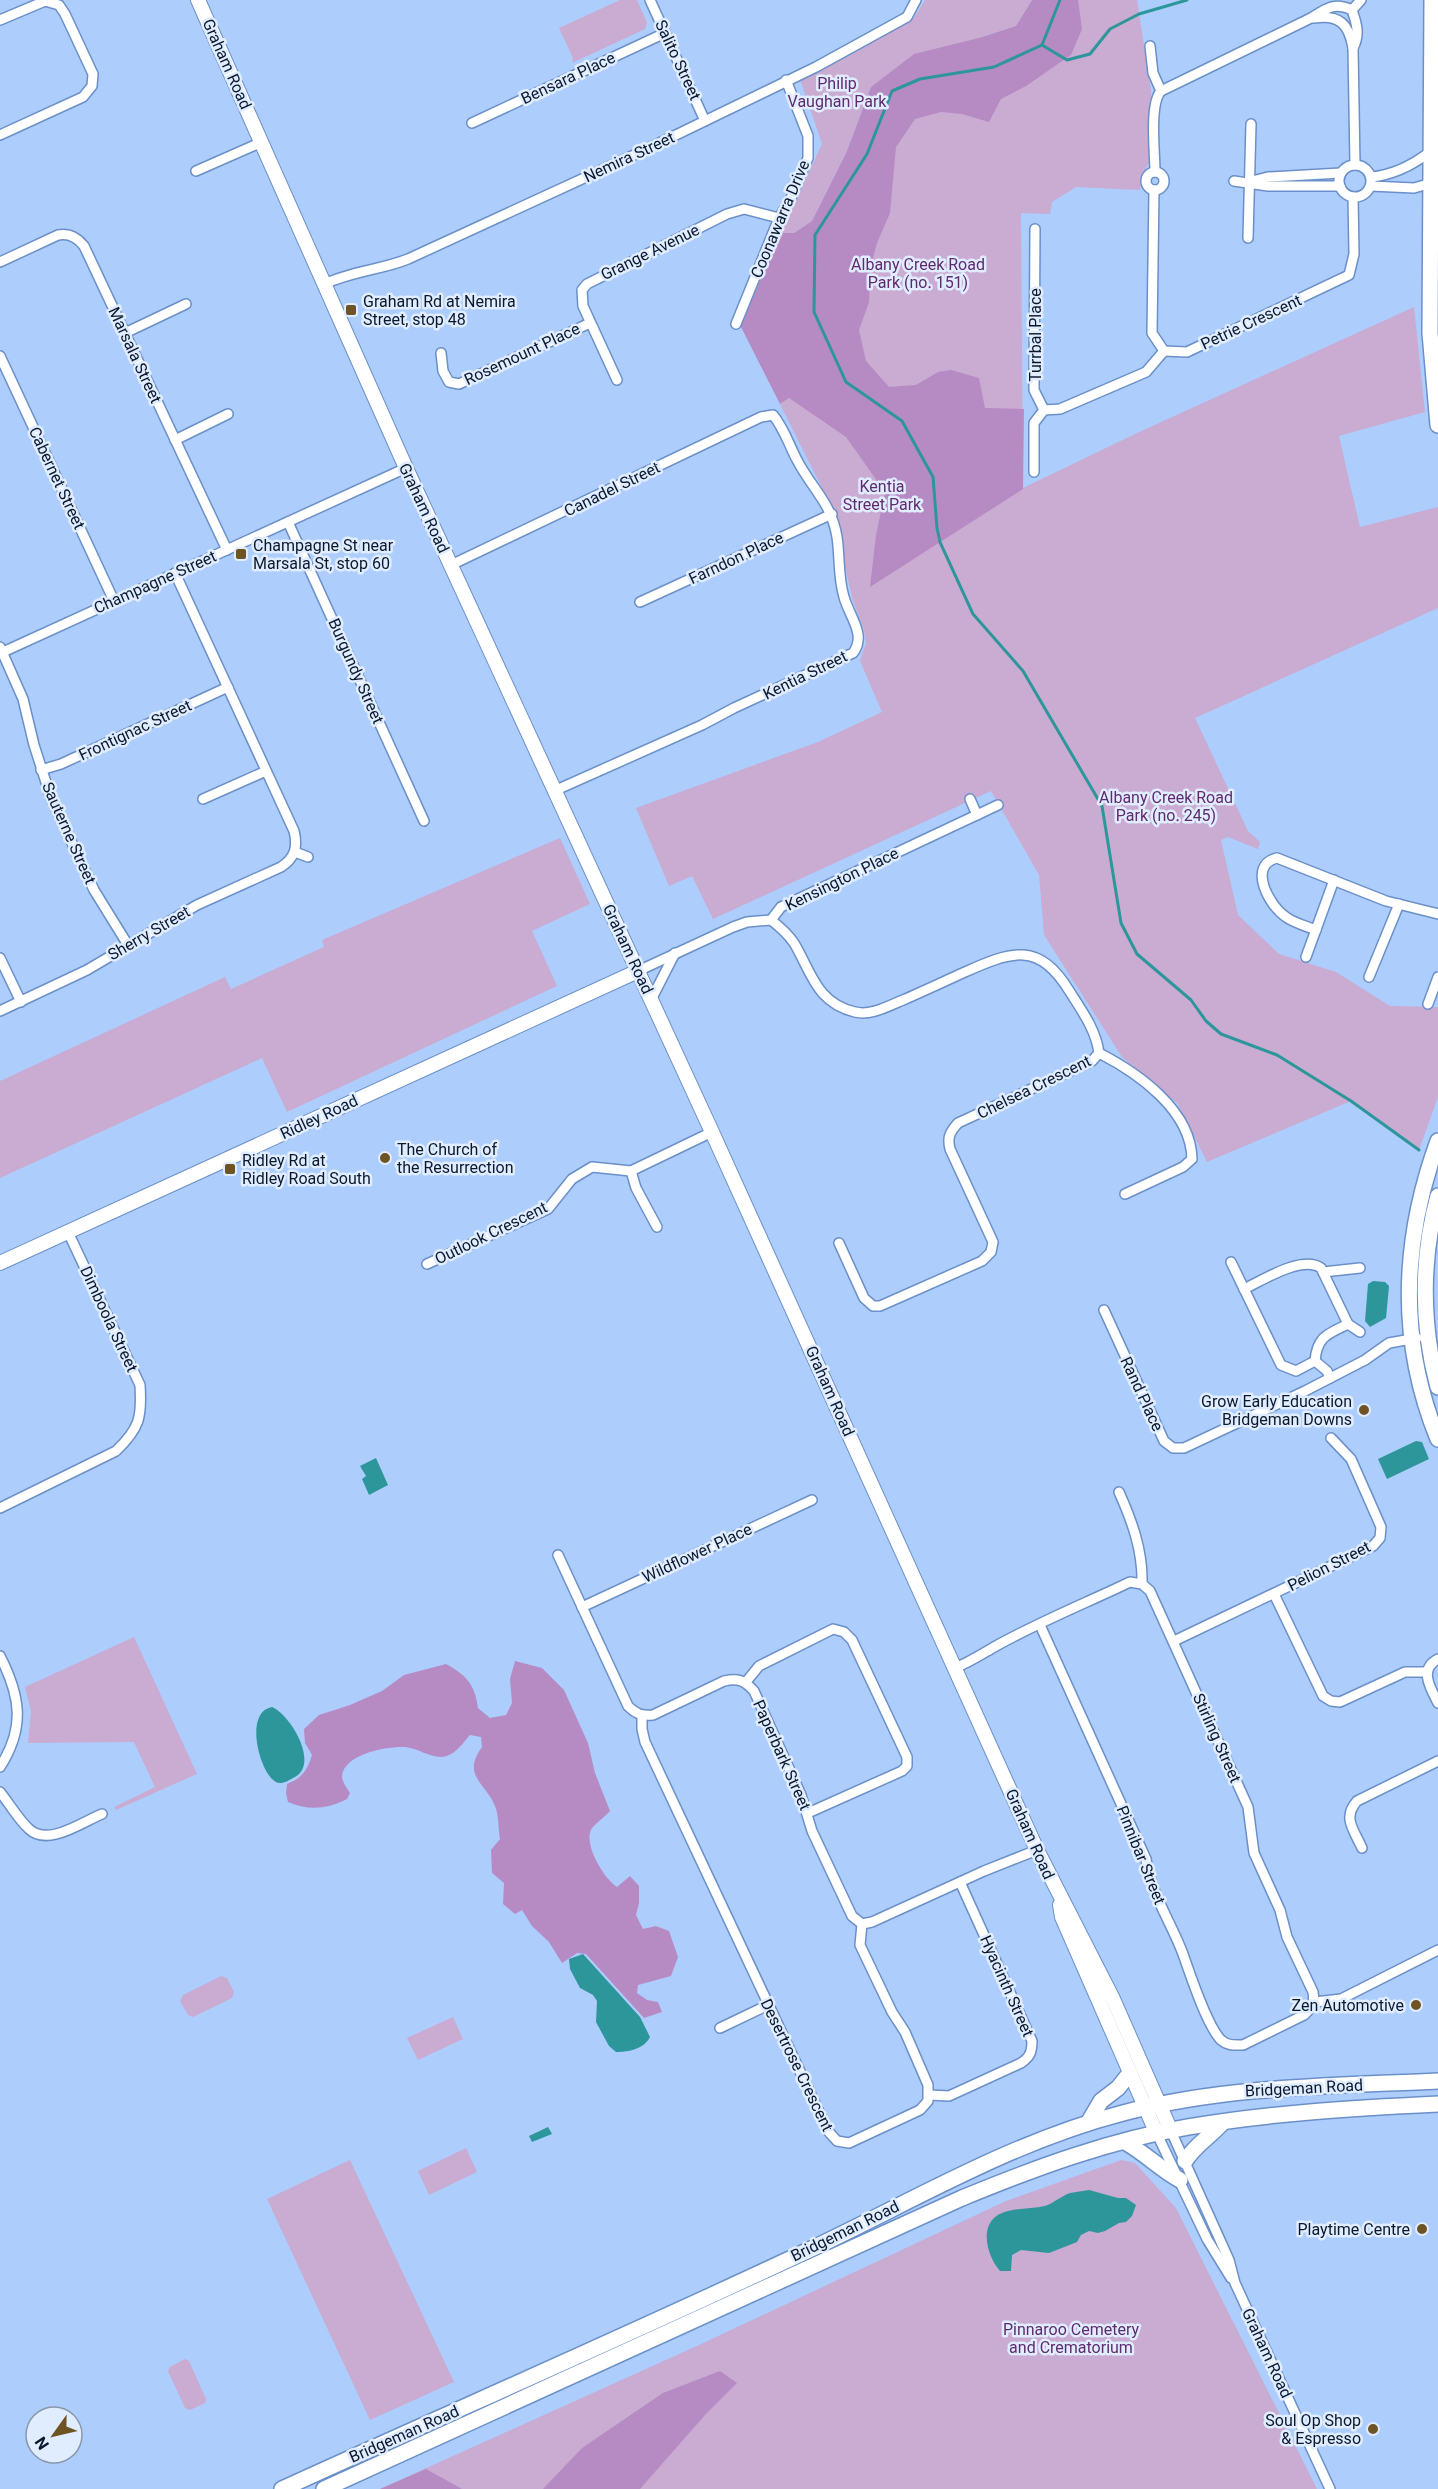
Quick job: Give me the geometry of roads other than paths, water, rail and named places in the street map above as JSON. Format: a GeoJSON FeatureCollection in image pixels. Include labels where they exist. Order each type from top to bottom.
{"type":"FeatureCollection","features":[{"type":"Feature","properties":{"kind":"main road"},"geometry":{"type":"LineString","coordinates":[[1432,0],[1431,151],[1434,181],[1434,339],[1438,425]]}},
{"type":"Feature","properties":{"kind":"main road"},"geometry":{"type":"LineString","coordinates":[[1438,1141],[1425,1179],[1413,1230],[1408,1285],[1411,1338],[1422,1391],[1438,1440]]}},
{"type":"Feature","properties":{"kind":"main road"},"geometry":{"type":"LineString","coordinates":[[1438,1196],[1427,1253],[1425,1299],[1428,1336],[1438,1387]]}},
{"type":"Feature","properties":{"kind":"main road"},"geometry":{"type":"LineString","coordinates":[[1088,2123],[1101,2101],[1118,2088],[1130,2073]]}},
{"type":"Feature","properties":{"kind":"main road","name":"Bridgeman Road"},"geometry":{"type":"LineString","coordinates":[[282,2489],[806,2251],[952,2179],[1031,2144],[1088,2123],[1153,2106],[1248,2091],[1438,2081]]}},
{"type":"Feature","properties":{"kind":"main road","name":"Bridgeman Road"},"geometry":{"type":"LineString","coordinates":[[324,2489],[962,2198],[1059,2160],[1164,2132],[1223,2122],[1299,2113],[1438,2104]]}},
{"type":"Feature","properties":{"kind":"main road"},"geometry":{"type":"LineString","coordinates":[[1185,2161],[1192,2150],[1211,2136],[1223,2122]]}},
{"type":"Feature","properties":{"kind":"main road"},"geometry":{"type":"LineString","coordinates":[[1125,2142],[1136,2148],[1163,2171],[1180,2180]]}},
{"type":"Feature","properties":{"kind":"main road"},"geometry":{"type":"LineString","coordinates":[[952,2179],[962,2198]]}},
{"type":"Feature","properties":{"kind":"street","name":"Graham Road"},"geometry":{"type":"LineString","coordinates":[[198,0],[406,468],[712,1132],[1037,1850],[1059,1898],[1071,1914],[1103,1980],[1164,2132],[1180,2180],[1207,2239],[1235,2283]]}},
{"type":"Feature","properties":{"kind":"street","name":"Salito Street"},"geometry":{"type":"LineString","coordinates":[[650,0],[705,121]]}},
{"type":"Feature","properties":{"kind":"street","name":"Nemira Street"},"geometry":{"type":"LineString","coordinates":[[325,284],[341,276],[392,265],[408,259],[705,121],[816,67],[906,17],[916,0]]}},
{"type":"Feature","properties":{"kind":"street"},"geometry":{"type":"LineString","coordinates":[[1352,10],[1361,0]]}},
{"type":"Feature","properties":{"kind":"street"},"geometry":{"type":"LineString","coordinates":[[0,20],[45,1],[54,2],[65,14],[94,78],[90,90],[83,96],[0,135]]}},
{"type":"Feature","properties":{"kind":"street"},"geometry":{"type":"LineString","coordinates":[[1034,472],[1035,423],[1044,410],[1060,409],[1146,372],[1164,351],[1152,333],[1154,190],[1159,189],[1164,182],[1161,175],[1155,172],[1157,96],[1161,91],[1325,9],[1340,5],[1352,10]]}},
{"type":"Feature","properties":{"kind":"street"},"geometry":{"type":"LineString","coordinates":[[1352,10],[1358,39],[1353,48]]}},
{"type":"Feature","properties":{"kind":"street"},"geometry":{"type":"LineString","coordinates":[[1311,18],[1328,16],[1341,21],[1351,38],[1355,165]]}},
{"type":"Feature","properties":{"kind":"street","name":"Bensara Place"},"geometry":{"type":"LineString","coordinates":[[472,123],[665,33]]}},
{"type":"Feature","properties":{"kind":"street"},"geometry":{"type":"LineString","coordinates":[[1150,46],[1153,73],[1161,91]]}},
{"type":"Feature","properties":{"kind":"street","name":"Coonawarra Drive"},"geometry":{"type":"LineString","coordinates":[[736,324],[779,218],[791,198],[808,158],[808,136],[786,80]]}},
{"type":"Feature","properties":{"kind":"street"},"geometry":{"type":"LineString","coordinates":[[1248,238],[1251,124]]}},
{"type":"Feature","properties":{"kind":"street"},"geometry":{"type":"LineString","coordinates":[[196,171],[262,142]]}},
{"type":"Feature","properties":{"kind":"street"},"geometry":{"type":"LineString","coordinates":[[1341,173],[1340,186],[1344,192],[1353,197],[1364,195],[1371,182],[1408,166],[1431,151]]}},
{"type":"Feature","properties":{"kind":"street"},"geometry":{"type":"LineString","coordinates":[[1249,182],[1268,177],[1341,173],[1355,165],[1365,169],[1371,182]]}},
{"type":"Feature","properties":{"kind":"street"},"geometry":{"type":"LineString","coordinates":[[1234,181],[1268,186],[1340,186]]}},
{"type":"Feature","properties":{"kind":"street"},"geometry":{"type":"LineString","coordinates":[[1371,182],[1414,188],[1434,181]]}},
{"type":"Feature","properties":{"kind":"street","name":"Petrie Crescent"},"geometry":{"type":"LineString","coordinates":[[1164,351],[1187,352],[1349,275],[1354,254],[1353,197]]}},
{"type":"Feature","properties":{"kind":"street","name":"Grange Avenue"},"geometry":{"type":"LineString","coordinates":[[617,380],[590,323],[581,298],[582,290],[593,280],[727,214],[744,208],[779,218]]}},
{"type":"Feature","properties":{"kind":"street","name":"Turrbal Place"},"geometry":{"type":"LineString","coordinates":[[1035,229],[1034,390],[1044,410]]}},
{"type":"Feature","properties":{"kind":"street","name":"Marsala Street"},"geometry":{"type":"LineString","coordinates":[[0,262],[58,235],[75,237],[87,253],[227,550]]}},
{"type":"Feature","properties":{"kind":"street"},"geometry":{"type":"LineString","coordinates":[[125,333],[186,304]]}},
{"type":"Feature","properties":{"kind":"street","name":"Rosemount Place"},"geometry":{"type":"LineString","coordinates":[[441,353],[443,371],[449,382],[459,384],[590,323]]}},
{"type":"Feature","properties":{"kind":"street","name":"Cabernet Street"},"geometry":{"type":"LineString","coordinates":[[0,356],[114,601]]}},
{"type":"Feature","properties":{"kind":"street"},"geometry":{"type":"LineString","coordinates":[[175,440],[228,414]]}},
{"type":"Feature","properties":{"kind":"street","name":"Kentia Street"},"geometry":{"type":"LineString","coordinates":[[554,791],[702,725],[853,653],[858,646],[859,638],[843,595],[837,537],[832,514],[819,491],[803,471],[780,424],[773,415]]}},
{"type":"Feature","properties":{"kind":"street","name":"Canadel Street"},"geometry":{"type":"LineString","coordinates":[[451,565],[761,417],[773,415]]}},
{"type":"Feature","properties":{"kind":"street","name":"Champagne Street"},"geometry":{"type":"LineString","coordinates":[[1,650],[406,468]]}},
{"type":"Feature","properties":{"kind":"street","name":"Farndon Place"},"geometry":{"type":"LineString","coordinates":[[640,602],[832,514]]}},
{"type":"Feature","properties":{"kind":"street","name":"Burgundy Street"},"geometry":{"type":"LineString","coordinates":[[288,522],[424,821]]}},
{"type":"Feature","properties":{"kind":"street"},"geometry":{"type":"LineString","coordinates":[[176,573],[294,831],[295,852],[308,857]]}},
{"type":"Feature","properties":{"kind":"street","name":"Sauterne Street"},"geometry":{"type":"LineString","coordinates":[[1,650],[23,699],[41,770],[51,798],[84,869],[128,945]]}},
{"type":"Feature","properties":{"kind":"street","name":"Frontignac Street"},"geometry":{"type":"LineString","coordinates":[[41,770],[61,764],[228,687]]}},
{"type":"Feature","properties":{"kind":"street"},"geometry":{"type":"LineString","coordinates":[[203,799],[266,771]]}},
{"type":"Feature","properties":{"kind":"street"},"geometry":{"type":"LineString","coordinates":[[970,799],[977,815]]}},
{"type":"Feature","properties":{"kind":"street","name":"Kensington Place"},"geometry":{"type":"LineString","coordinates":[[638,970],[733,927],[747,922],[771,920],[781,907],[998,805]]}},
{"type":"Feature","properties":{"kind":"street","name":"Sherry Street"},"geometry":{"type":"LineString","coordinates":[[0,1011],[87,970],[197,905],[281,867],[292,858],[295,852]]}},
{"type":"Feature","properties":{"kind":"street"},"geometry":{"type":"LineString","coordinates":[[1316,930],[1287,918],[1279,912],[1264,890],[1262,876],[1265,866],[1272,859],[1277,858],[1386,901],[1438,914]]}},
{"type":"Feature","properties":{"kind":"street"},"geometry":{"type":"LineString","coordinates":[[1306,957],[1334,880]]}},
{"type":"Feature","properties":{"kind":"street"},"geometry":{"type":"LineString","coordinates":[[1369,977],[1399,904]]}},
{"type":"Feature","properties":{"kind":"street","name":"Chelsea Crescent"},"geometry":{"type":"LineString","coordinates":[[771,920],[786,932],[812,980],[832,1002],[856,1012],[879,1011],[1000,956],[1026,954],[1039,959],[1059,974],[1097,1038],[1099,1053],[1092,1061],[958,1123],[950,1131],[947,1140],[950,1149],[993,1242],[991,1252],[982,1261],[880,1306],[873,1306],[864,1298],[839,1243]]}},
{"type":"Feature","properties":{"kind":"street"},"geometry":{"type":"LineString","coordinates":[[651,1000],[675,953]]}},
{"type":"Feature","properties":{"kind":"street"},"geometry":{"type":"LineString","coordinates":[[0,958],[21,1002]]}},
{"type":"Feature","properties":{"kind":"street","name":"Ridley Road"},"geometry":{"type":"LineString","coordinates":[[0,1263],[638,970]]}},
{"type":"Feature","properties":{"kind":"street"},"geometry":{"type":"LineString","coordinates":[[1428,1004],[1438,976]]}},
{"type":"Feature","properties":{"kind":"street"},"geometry":{"type":"LineString","coordinates":[[1099,1053],[1116,1062],[1166,1100],[1175,1111],[1191,1148],[1192,1159],[1183,1167],[1125,1194]]}},
{"type":"Feature","properties":{"kind":"street"},"geometry":{"type":"LineString","coordinates":[[657,1227],[636,1188],[631,1171],[712,1132]]}},
{"type":"Feature","properties":{"kind":"street","name":"Outlook Crescent"},"geometry":{"type":"LineString","coordinates":[[427,1264],[548,1209],[572,1179],[592,1167],[631,1171]]}},
{"type":"Feature","properties":{"kind":"street","name":"Dimboola Street"},"geometry":{"type":"LineString","coordinates":[[0,1508],[116,1451],[130,1437],[142,1410],[140,1385],[68,1232]]}},
{"type":"Feature","properties":{"kind":"street"},"geometry":{"type":"LineString","coordinates":[[1231,1262],[1281,1365],[1296,1371],[1315,1361]]}},
{"type":"Feature","properties":{"kind":"street"},"geometry":{"type":"LineString","coordinates":[[1244,1289],[1302,1264],[1316,1264],[1323,1272],[1348,1324],[1360,1332]]}},
{"type":"Feature","properties":{"kind":"street"},"geometry":{"type":"LineString","coordinates":[[1323,1272],[1360,1269]]}},
{"type":"Feature","properties":{"kind":"street","name":"Rand Place"},"geometry":{"type":"LineString","coordinates":[[1104,1310],[1164,1441],[1173,1448],[1184,1448],[1330,1378],[1365,1360],[1389,1343],[1428,1336]]}},
{"type":"Feature","properties":{"kind":"street"},"geometry":{"type":"LineString","coordinates":[[1315,1361],[1321,1339],[1348,1324]]}},
{"type":"Feature","properties":{"kind":"street"},"geometry":{"type":"LineString","coordinates":[[1315,1361],[1327,1371],[1330,1378]]}},
{"type":"Feature","properties":{"kind":"street","name":"Pelion Street"},"geometry":{"type":"LineString","coordinates":[[1174,1641],[1372,1546],[1380,1538],[1381,1527],[1351,1459],[1331,1438]]}},
{"type":"Feature","properties":{"kind":"street"},"geometry":{"type":"LineString","coordinates":[[956,1668],[1130,1582],[1142,1584],[1143,1568],[1132,1520],[1119,1492]]}},
{"type":"Feature","properties":{"kind":"street","name":"Wildflower Place"},"geometry":{"type":"LineString","coordinates":[[582,1607],[812,1500]]}},
{"type":"Feature","properties":{"kind":"street"},"geometry":{"type":"LineString","coordinates":[[558,1555],[628,1706],[642,1716]]}},
{"type":"Feature","properties":{"kind":"street","name":"Stirling Street"},"geometry":{"type":"LineString","coordinates":[[1142,1584],[1150,1592],[1174,1641],[1248,1807],[1254,1853],[1280,1910],[1287,1937],[1313,1992],[1315,2002]]}},
{"type":"Feature","properties":{"kind":"street"},"geometry":{"type":"LineString","coordinates":[[1274,1594],[1323,1696],[1330,1701],[1340,1702],[1406,1672],[1427,1672]]}},
{"type":"Feature","properties":{"kind":"street","name":"Pinnibar Street"},"geometry":{"type":"LineString","coordinates":[[1040,1625],[1146,1859],[1149,1879],[1183,1954],[1190,1977],[1219,2038],[1233,2046],[1243,2045],[1304,2015],[1315,2002]]}},
{"type":"Feature","properties":{"kind":"street"},"geometry":{"type":"LineString","coordinates":[[746,1682],[759,1666],[833,1629],[844,1632],[852,1640],[907,1757],[907,1766],[902,1771],[808,1813]]}},
{"type":"Feature","properties":{"kind":"street"},"geometry":{"type":"LineString","coordinates":[[0,1656],[12,1680],[19,1716],[10,1752],[0,1767]]}},
{"type":"Feature","properties":{"kind":"street"},"geometry":{"type":"LineString","coordinates":[[1438,1659],[1433,1662],[1427,1672],[1428,1684],[1438,1703]]}},
{"type":"Feature","properties":{"kind":"street","name":"Paperbark Street"},"geometry":{"type":"LineString","coordinates":[[642,1716],[653,1715],[724,1681],[736,1678],[746,1682],[754,1691],[808,1813],[812,1831],[852,1916],[862,1924]]}},
{"type":"Feature","properties":{"kind":"street","name":"Desertrose Crescent"},"geometry":{"type":"LineString","coordinates":[[642,1716],[645,1742],[828,2131],[837,2141],[849,2143],[920,2110],[928,2101],[929,2095]]}},
{"type":"Feature","properties":{"kind":"street"},"geometry":{"type":"LineString","coordinates":[[1362,1848],[1349,1819],[1351,1809],[1358,1801],[1438,1761]]}},
{"type":"Feature","properties":{"kind":"street"},"geometry":{"type":"LineString","coordinates":[[0,1792],[29,1829],[42,1837],[55,1834],[102,1814]]}},
{"type":"Feature","properties":{"kind":"street"},"geometry":{"type":"LineString","coordinates":[[929,2095],[928,2085],[905,2032],[892,2012],[860,1945],[862,1924],[872,1922],[1037,1850]]}},
{"type":"Feature","properties":{"kind":"street","name":"Hyacinth Street"},"geometry":{"type":"LineString","coordinates":[[929,2095],[949,2096],[1021,2064],[1029,2058],[1032,2050],[1032,2041],[960,1882]]}},
{"type":"Feature","properties":{"kind":"street","name":"Graham Road"},"geometry":{"type":"LineString","coordinates":[[1059,1898],[1062,1917],[1130,2073],[1153,2106]]}},
{"type":"Feature","properties":{"kind":"street"},"geometry":{"type":"LineString","coordinates":[[1315,2002],[1341,1999],[1438,1950]]}},
{"type":"Feature","properties":{"kind":"street"},"geometry":{"type":"LineString","coordinates":[[720,2028],[768,2006]]}},
{"type":"Feature","properties":{"kind":"street","name":"Graham Road"},"geometry":{"type":"LineString","coordinates":[[1164,2132],[1185,2161],[1229,2260],[1235,2283],[1330,2489]]}},
{"type":"Feature","properties":{"kind":"waterway"},"geometry":{"type":"LineString","coordinates":[[1060,0],[1042,45],[994,67],[920,79],[892,91],[867,154],[815,235],[814,312],[846,382],[902,421],[933,477],[940,542],[973,614],[1023,671],[1102,806],[1121,923],[1137,954],[1191,1000],[1206,1021],[1221,1034],[1277,1055],[1351,1101],[1419,1150]]}},
{"type":"Feature","properties":{"kind":"waterway"},"geometry":{"type":"LineString","coordinates":[[1042,45],[1067,60],[1090,54],[1110,29],[1139,14],[1187,0]]}},
{"type":"Feature","properties":{"kind":"place","name":"Graham Rd at Nemira Street, stop 48"},"geometry":{"type":"Point","coordinates":[351,310]}},
{"type":"Feature","properties":{"kind":"place","name":"Champagne St near Marsala St, stop 60"},"geometry":{"type":"Point","coordinates":[241,554]}},
{"type":"Feature","properties":{"kind":"place","name":"The Church of the Resurrection"},"geometry":{"type":"Point","coordinates":[385,1158]}},
{"type":"Feature","properties":{"kind":"place","name":"Ridley Rd at Ridley Road South"},"geometry":{"type":"Point","coordinates":[230,1169]}},
{"type":"Feature","properties":{"kind":"place","name":"Grow Early Education Bridgeman Downs"},"geometry":{"type":"Point","coordinates":[1364,1410]}},
{"type":"Feature","properties":{"kind":"place","name":"Zen Automotive"},"geometry":{"type":"Point","coordinates":[1416,2005]}},
{"type":"Feature","properties":{"kind":"place","name":"Playtime Centre"},"geometry":{"type":"Point","coordinates":[1422,2229]}},
{"type":"Feature","properties":{"kind":"place","name":"Soul Op Shop & Espresso"},"geometry":{"type":"Point","coordinates":[1373,2429]}},
{"type":"Feature","properties":{"kind":"park label","name":"Philip Vaughan Park"},"geometry":{"type":"Point","coordinates":[837,92]}},
{"type":"Feature","properties":{"kind":"park label","name":"Albany Creek Road Park (no. 151)"},"geometry":{"type":"Point","coordinates":[918,273]}},
{"type":"Feature","properties":{"kind":"park label","name":"Kentia Street Park"},"geometry":{"type":"Point","coordinates":[882,495]}},
{"type":"Feature","properties":{"kind":"park label","name":"Albany Creek Road Park (no. 245)"},"geometry":{"type":"Point","coordinates":[1166,806]}},
{"type":"Feature","properties":{"kind":"park label","name":"Pinnaroo Cemetery and Crematorium"},"geometry":{"type":"Point","coordinates":[1071,2338]}}]}
